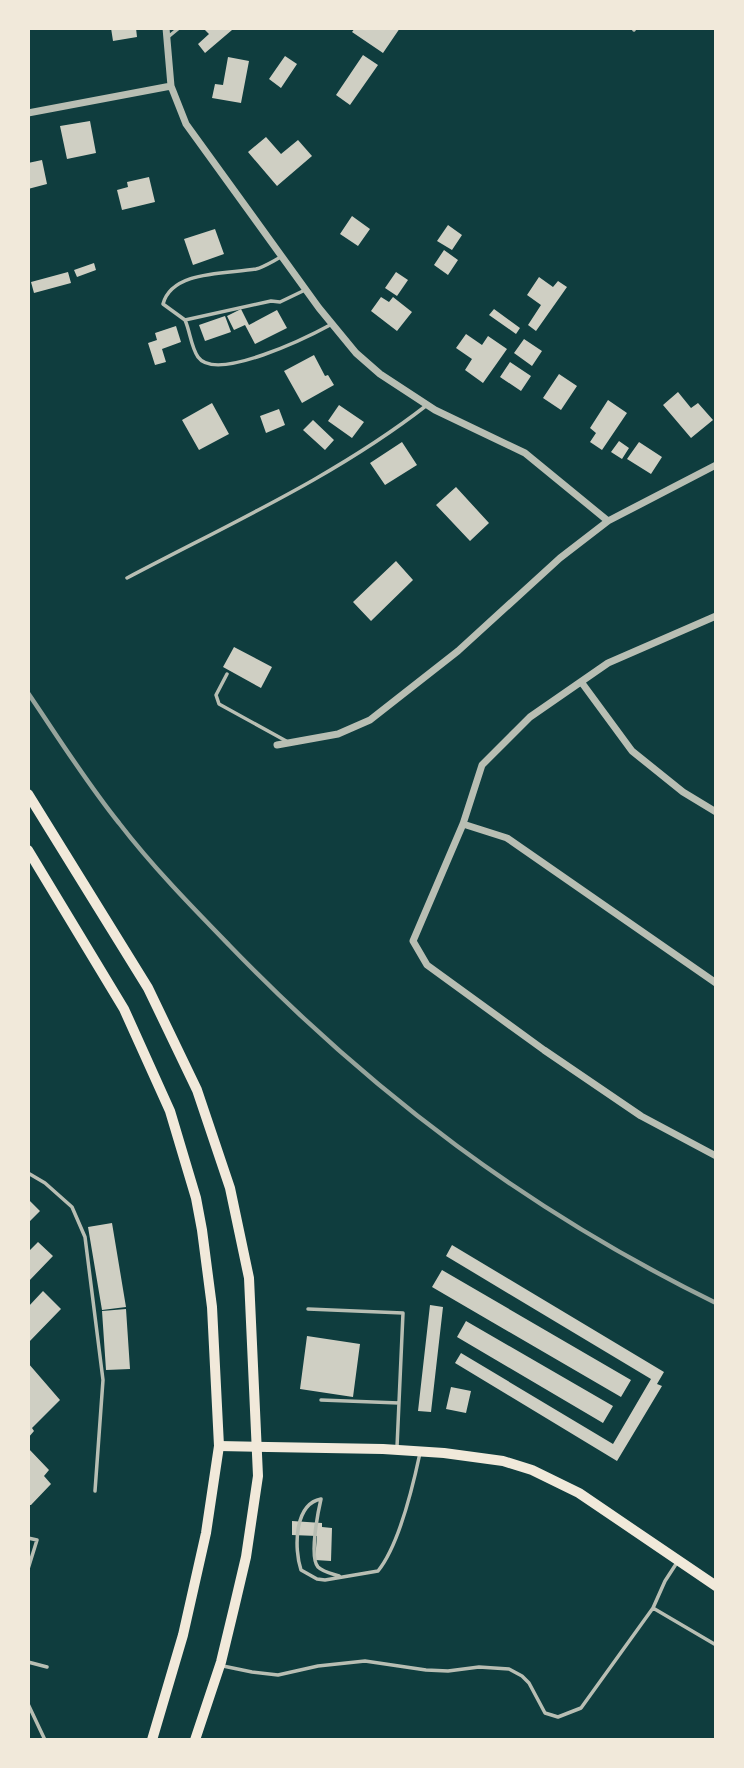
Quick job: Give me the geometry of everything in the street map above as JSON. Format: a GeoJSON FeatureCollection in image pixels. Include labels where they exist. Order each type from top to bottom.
{"type":"FeatureCollection","features":[{"type":"Feature","properties":{"kind":"main road"},"geometry":{"type":"LineString","coordinates":[[28,794],[148,988],[197,1090],[230,1188],[249,1278],[258,1476],[246,1558],[220,1665],[195,1740]]}},
{"type":"Feature","properties":{"kind":"main road"},"geometry":{"type":"LineString","coordinates":[[28,850],[124,1009],[170,1111],[196,1198],[202,1230],[212,1307],[219,1446],[206,1533],[152,1740]]}},
{"type":"Feature","properties":{"kind":"main road"},"geometry":{"type":"LineString","coordinates":[[219,1446],[420,1451],[503,1461],[532,1470],[579,1493],[716,1586]]}},
{"type":"Feature","properties":{"kind":"street"},"geometry":{"type":"LineString","coordinates":[[166,28],[171,86],[186,124],[305,290],[356,353],[380,374],[427,405],[525,453],[608,521]]}},
{"type":"Feature","properties":{"kind":"street"},"geometry":{"type":"LineString","coordinates":[[28,113],[171,86]]}},
{"type":"Feature","properties":{"kind":"street"},"geometry":{"type":"LineString","coordinates":[[277,746],[338,734],[370,720],[439,667],[560,558],[608,521],[716,465]]}},
{"type":"Feature","properties":{"kind":"street"},"geometry":{"type":"LineString","coordinates":[[716,616],[608,663],[530,717],[482,765],[463,824],[413,941],[427,965],[544,1050],[641,1116],[716,1156]]}},
{"type":"Feature","properties":{"kind":"street"},"geometry":{"type":"LineString","coordinates":[[582,683],[632,751],[683,792],[716,812]]}},
{"type":"Feature","properties":{"kind":"street"},"geometry":{"type":"LineString","coordinates":[[463,824],[507,838],[716,983]]}},
{"type":"Feature","properties":{"kind":"lane"},"geometry":{"type":"LineString","coordinates":[[167,38],[179,28]]}},
{"type":"Feature","properties":{"kind":"lane"},"geometry":{"type":"LineString","coordinates":[[281,257],[258,269],[225,271],[176,284],[163,304],[185,320],[198,357],[207,364],[239,364],[332,324]]}},
{"type":"Feature","properties":{"kind":"lane"},"geometry":{"type":"LineString","coordinates":[[185,320],[271,301],[280,302],[305,290]]}},
{"type":"Feature","properties":{"kind":"lane"},"geometry":{"type":"LineString","coordinates":[[127,578],[323,476],[427,405]]}},
{"type":"Feature","properties":{"kind":"lane"},"geometry":{"type":"LineString","coordinates":[[227,674],[216,695],[219,704],[290,743]]}},
{"type":"Feature","properties":{"kind":"lane"},"geometry":{"type":"LineString","coordinates":[[28,1173],[45,1183],[72,1206],[85,1237],[103,1380],[95,1491]]}},
{"type":"Feature","properties":{"kind":"lane"},"geometry":{"type":"LineString","coordinates":[[308,1309],[403,1313],[397,1450]]}},
{"type":"Feature","properties":{"kind":"lane"},"geometry":{"type":"LineString","coordinates":[[321,1400],[399,1403]]}},
{"type":"Feature","properties":{"kind":"lane"},"geometry":{"type":"LineString","coordinates":[[341,1577],[319,1568],[315,1561],[316,1522],[321,1499],[305,1507],[301,1516],[301,1570],[317,1579],[341,1577],[378,1570],[386,1561],[407,1503],[420,1451]]}},
{"type":"Feature","properties":{"kind":"lane"},"geometry":{"type":"LineString","coordinates":[[28,1538],[37,1540],[28,1569]]}},
{"type":"Feature","properties":{"kind":"lane"},"geometry":{"type":"LineString","coordinates":[[220,1665],[278,1675],[318,1666],[365,1661],[426,1670],[448,1671],[478,1667],[509,1669],[529,1683],[545,1713],[558,1717],[581,1708],[653,1608],[665,1581],[679,1560]]}},
{"type":"Feature","properties":{"kind":"lane"},"geometry":{"type":"LineString","coordinates":[[653,1608],[716,1645]]}},
{"type":"Feature","properties":{"kind":"lane"},"geometry":{"type":"LineString","coordinates":[[28,1662],[47,1667]]}},
{"type":"Feature","properties":{"kind":"lane"},"geometry":{"type":"LineString","coordinates":[[28,1704],[45,1740]]}},
{"type":"Feature","properties":{"kind":"building"},"geometry":{"type":"Polygon","coordinates":[[[111,28],[136,28],[137,37],[113,41],[111,28]]]}},
{"type":"Feature","properties":{"kind":"building"},"geometry":{"type":"Polygon","coordinates":[[[203,28],[232,30],[205,53],[198,44],[209,34],[203,28]]]}},
{"type":"Feature","properties":{"kind":"building"},"geometry":{"type":"Polygon","coordinates":[[[355,28],[400,28],[383,53],[352,32],[355,28]]]}},
{"type":"Feature","properties":{"kind":"building"},"geometry":{"type":"Polygon","coordinates":[[[363,55],[378,65],[350,105],[336,95],[363,55]]]}},
{"type":"Feature","properties":{"kind":"building"},"geometry":{"type":"Polygon","coordinates":[[[285,56],[297,64],[281,88],[269,79],[285,56]]]}},
{"type":"Feature","properties":{"kind":"building"},"geometry":{"type":"Polygon","coordinates":[[[228,57],[249,61],[241,103],[212,98],[215,84],[223,85],[228,57]]]}},
{"type":"Feature","properties":{"kind":"building"},"geometry":{"type":"Polygon","coordinates":[[[90,121],[96,153],[67,159],[60,126],[90,121]]]}},
{"type":"Feature","properties":{"kind":"building"},"geometry":{"type":"Polygon","coordinates":[[[266,137],[281,154],[298,140],[312,156],[277,186],[248,152],[266,137]]]}},
{"type":"Feature","properties":{"kind":"building"},"geometry":{"type":"Polygon","coordinates":[[[42,160],[47,184],[28,189],[28,163],[42,160]]]}},
{"type":"Feature","properties":{"kind":"building"},"geometry":{"type":"Polygon","coordinates":[[[149,177],[155,202],[122,210],[117,190],[128,187],[127,182],[149,177]]]}},
{"type":"Feature","properties":{"kind":"building"},"geometry":{"type":"Polygon","coordinates":[[[352,216],[370,229],[358,246],[340,234],[352,216]]]}},
{"type":"Feature","properties":{"kind":"building"},"geometry":{"type":"Polygon","coordinates":[[[448,225],[462,235],[452,250],[437,241],[448,225]]]}},
{"type":"Feature","properties":{"kind":"building"},"geometry":{"type":"Polygon","coordinates":[[[215,229],[224,254],[193,265],[184,239],[215,229]]]}},
{"type":"Feature","properties":{"kind":"building"},"geometry":{"type":"Polygon","coordinates":[[[444,250],[458,260],[448,275],[434,265],[444,250]]]}},
{"type":"Feature","properties":{"kind":"building"},"geometry":{"type":"Polygon","coordinates":[[[94,263],[96,270],[77,277],[74,270],[94,263]]]}},
{"type":"Feature","properties":{"kind":"building"},"geometry":{"type":"Polygon","coordinates":[[[68,272],[71,283],[34,293],[31,282],[68,272]]]}},
{"type":"Feature","properties":{"kind":"building"},"geometry":{"type":"Polygon","coordinates":[[[396,272],[408,280],[397,296],[385,288],[396,272]]]}},
{"type":"Feature","properties":{"kind":"building"},"geometry":{"type":"Polygon","coordinates":[[[539,277],[553,287],[558,281],[567,287],[536,331],[528,325],[541,305],[527,295],[539,277]]]}},
{"type":"Feature","properties":{"kind":"building"},"geometry":{"type":"Polygon","coordinates":[[[381,297],[389,302],[393,297],[412,312],[397,331],[371,311],[381,297]]]}},
{"type":"Feature","properties":{"kind":"building"},"geometry":{"type":"Polygon","coordinates":[[[241,309],[249,325],[277,310],[287,328],[255,344],[245,325],[234,330],[227,316],[241,309]]]}},
{"type":"Feature","properties":{"kind":"building"},"geometry":{"type":"Polygon","coordinates":[[[494,309],[520,328],[516,334],[489,315],[494,309]]]}},
{"type":"Feature","properties":{"kind":"building"},"geometry":{"type":"Polygon","coordinates":[[[225,316],[231,332],[205,341],[199,325],[225,316]]]}},
{"type":"Feature","properties":{"kind":"building"},"geometry":{"type":"Polygon","coordinates":[[[176,326],[181,342],[162,349],[166,362],[155,365],[148,343],[157,340],[155,333],[176,326]]]}},
{"type":"Feature","properties":{"kind":"building"},"geometry":{"type":"Polygon","coordinates":[[[466,334],[482,345],[488,336],[507,349],[483,383],[465,370],[472,359],[456,348],[466,334]]]}},
{"type":"Feature","properties":{"kind":"building"},"geometry":{"type":"Polygon","coordinates":[[[524,339],[542,351],[532,366],[514,353],[524,339]]]}},
{"type":"Feature","properties":{"kind":"building"},"geometry":{"type":"Polygon","coordinates":[[[314,355],[325,376],[328,375],[334,385],[302,403],[284,371],[314,355]]]}},
{"type":"Feature","properties":{"kind":"building"},"geometry":{"type":"Polygon","coordinates":[[[510,362],[531,376],[521,391],[500,377],[510,362]]]}},
{"type":"Feature","properties":{"kind":"building"},"geometry":{"type":"Polygon","coordinates":[[[559,374],[577,386],[561,410],[543,398],[559,374]]]}},
{"type":"Feature","properties":{"kind":"building"},"geometry":{"type":"Polygon","coordinates":[[[678,392],[691,408],[698,403],[713,420],[691,438],[663,405],[678,392]]]}},
{"type":"Feature","properties":{"kind":"building"},"geometry":{"type":"Polygon","coordinates":[[[608,400],[627,413],[602,450],[590,442],[596,433],[590,428],[608,400]]]}},
{"type":"Feature","properties":{"kind":"building"},"geometry":{"type":"Polygon","coordinates":[[[212,403],[229,434],[199,450],[182,420],[212,403]]]}},
{"type":"Feature","properties":{"kind":"building"},"geometry":{"type":"Polygon","coordinates":[[[339,405],[364,422],[352,438],[328,421],[339,405]]]}},
{"type":"Feature","properties":{"kind":"building"},"geometry":{"type":"Polygon","coordinates":[[[279,409],[285,425],[266,433],[260,416],[279,409]]]}},
{"type":"Feature","properties":{"kind":"building"},"geometry":{"type":"Polygon","coordinates":[[[313,420],[334,440],[325,450],[303,430],[313,420]]]}},
{"type":"Feature","properties":{"kind":"building"},"geometry":{"type":"Polygon","coordinates":[[[619,441],[629,448],[622,459],[611,452],[619,441]]]}},
{"type":"Feature","properties":{"kind":"building"},"geometry":{"type":"Polygon","coordinates":[[[402,442],[417,465],[385,485],[370,463],[402,442]]]}},
{"type":"Feature","properties":{"kind":"building"},"geometry":{"type":"Polygon","coordinates":[[[639,442],[662,457],[651,474],[627,459],[639,442]]]}},
{"type":"Feature","properties":{"kind":"building"},"geometry":{"type":"Polygon","coordinates":[[[456,487],[489,523],[470,541],[436,505],[456,487]]]}},
{"type":"Feature","properties":{"kind":"building"},"geometry":{"type":"Polygon","coordinates":[[[396,561],[413,580],[371,621],[353,602],[396,561]]]}},
{"type":"Feature","properties":{"kind":"building"},"geometry":{"type":"Polygon","coordinates":[[[234,647],[272,667],[261,688],[223,667],[234,647]]]}},
{"type":"Feature","properties":{"kind":"building"},"geometry":{"type":"Polygon","coordinates":[[[28,1199],[40,1211],[28,1223],[28,1199]]]}},
{"type":"Feature","properties":{"kind":"building"},"geometry":{"type":"Polygon","coordinates":[[[112,1223],[126,1307],[102,1310],[88,1227],[112,1223]]]}},
{"type":"Feature","properties":{"kind":"building"},"geometry":{"type":"Polygon","coordinates":[[[38,1242],[53,1256],[28,1282],[28,1252],[38,1242]]]}},
{"type":"Feature","properties":{"kind":"building"},"geometry":{"type":"Polygon","coordinates":[[[452,1245],[664,1372],[657,1384],[662,1386],[617,1461],[455,1363],[461,1353],[613,1444],[651,1379],[446,1256],[452,1245]]]}},
{"type":"Feature","properties":{"kind":"building"},"geometry":{"type":"Polygon","coordinates":[[[442,1270],[631,1380],[621,1397],[432,1287],[442,1270]]]}},
{"type":"Feature","properties":{"kind":"building"},"geometry":{"type":"Polygon","coordinates":[[[43,1291],[61,1309],[28,1343],[28,1307],[43,1291]]]}},
{"type":"Feature","properties":{"kind":"building"},"geometry":{"type":"Polygon","coordinates":[[[430,1305],[443,1307],[431,1412],[418,1411],[430,1305]]]}},
{"type":"Feature","properties":{"kind":"building"},"geometry":{"type":"Polygon","coordinates":[[[126,1309],[130,1369],[106,1370],[102,1311],[126,1309]]]}},
{"type":"Feature","properties":{"kind":"building"},"geometry":{"type":"Polygon","coordinates":[[[466,1321],[613,1406],[603,1423],[457,1337],[466,1321]]]}},
{"type":"Feature","properties":{"kind":"building"},"geometry":{"type":"Polygon","coordinates":[[[307,1336],[360,1344],[353,1397],[300,1389],[307,1336]]]}},
{"type":"Feature","properties":{"kind":"building"},"geometry":{"type":"Polygon","coordinates":[[[28,1363],[60,1400],[32,1428],[34,1431],[28,1438],[28,1363]]]}},
{"type":"Feature","properties":{"kind":"building"},"geometry":{"type":"Polygon","coordinates":[[[451,1387],[471,1391],[466,1413],[446,1409],[451,1387]]]}},
{"type":"Feature","properties":{"kind":"building"},"geometry":{"type":"Polygon","coordinates":[[[28,1448],[49,1470],[44,1476],[51,1484],[31,1505],[28,1505],[28,1448]]]}},
{"type":"Feature","properties":{"kind":"building"},"geometry":{"type":"Polygon","coordinates":[[[292,1521],[322,1523],[322,1527],[332,1528],[331,1561],[315,1560],[317,1536],[292,1535],[292,1521]]]}},
{"type":"Feature","properties":{"kind":"railway"},"geometry":{"type":"LineString","coordinates":[[28,693],[95,792],[145,855],[229,945],[340,1051],[397,1100],[518,1189],[582,1230],[716,1303]]}}]}
